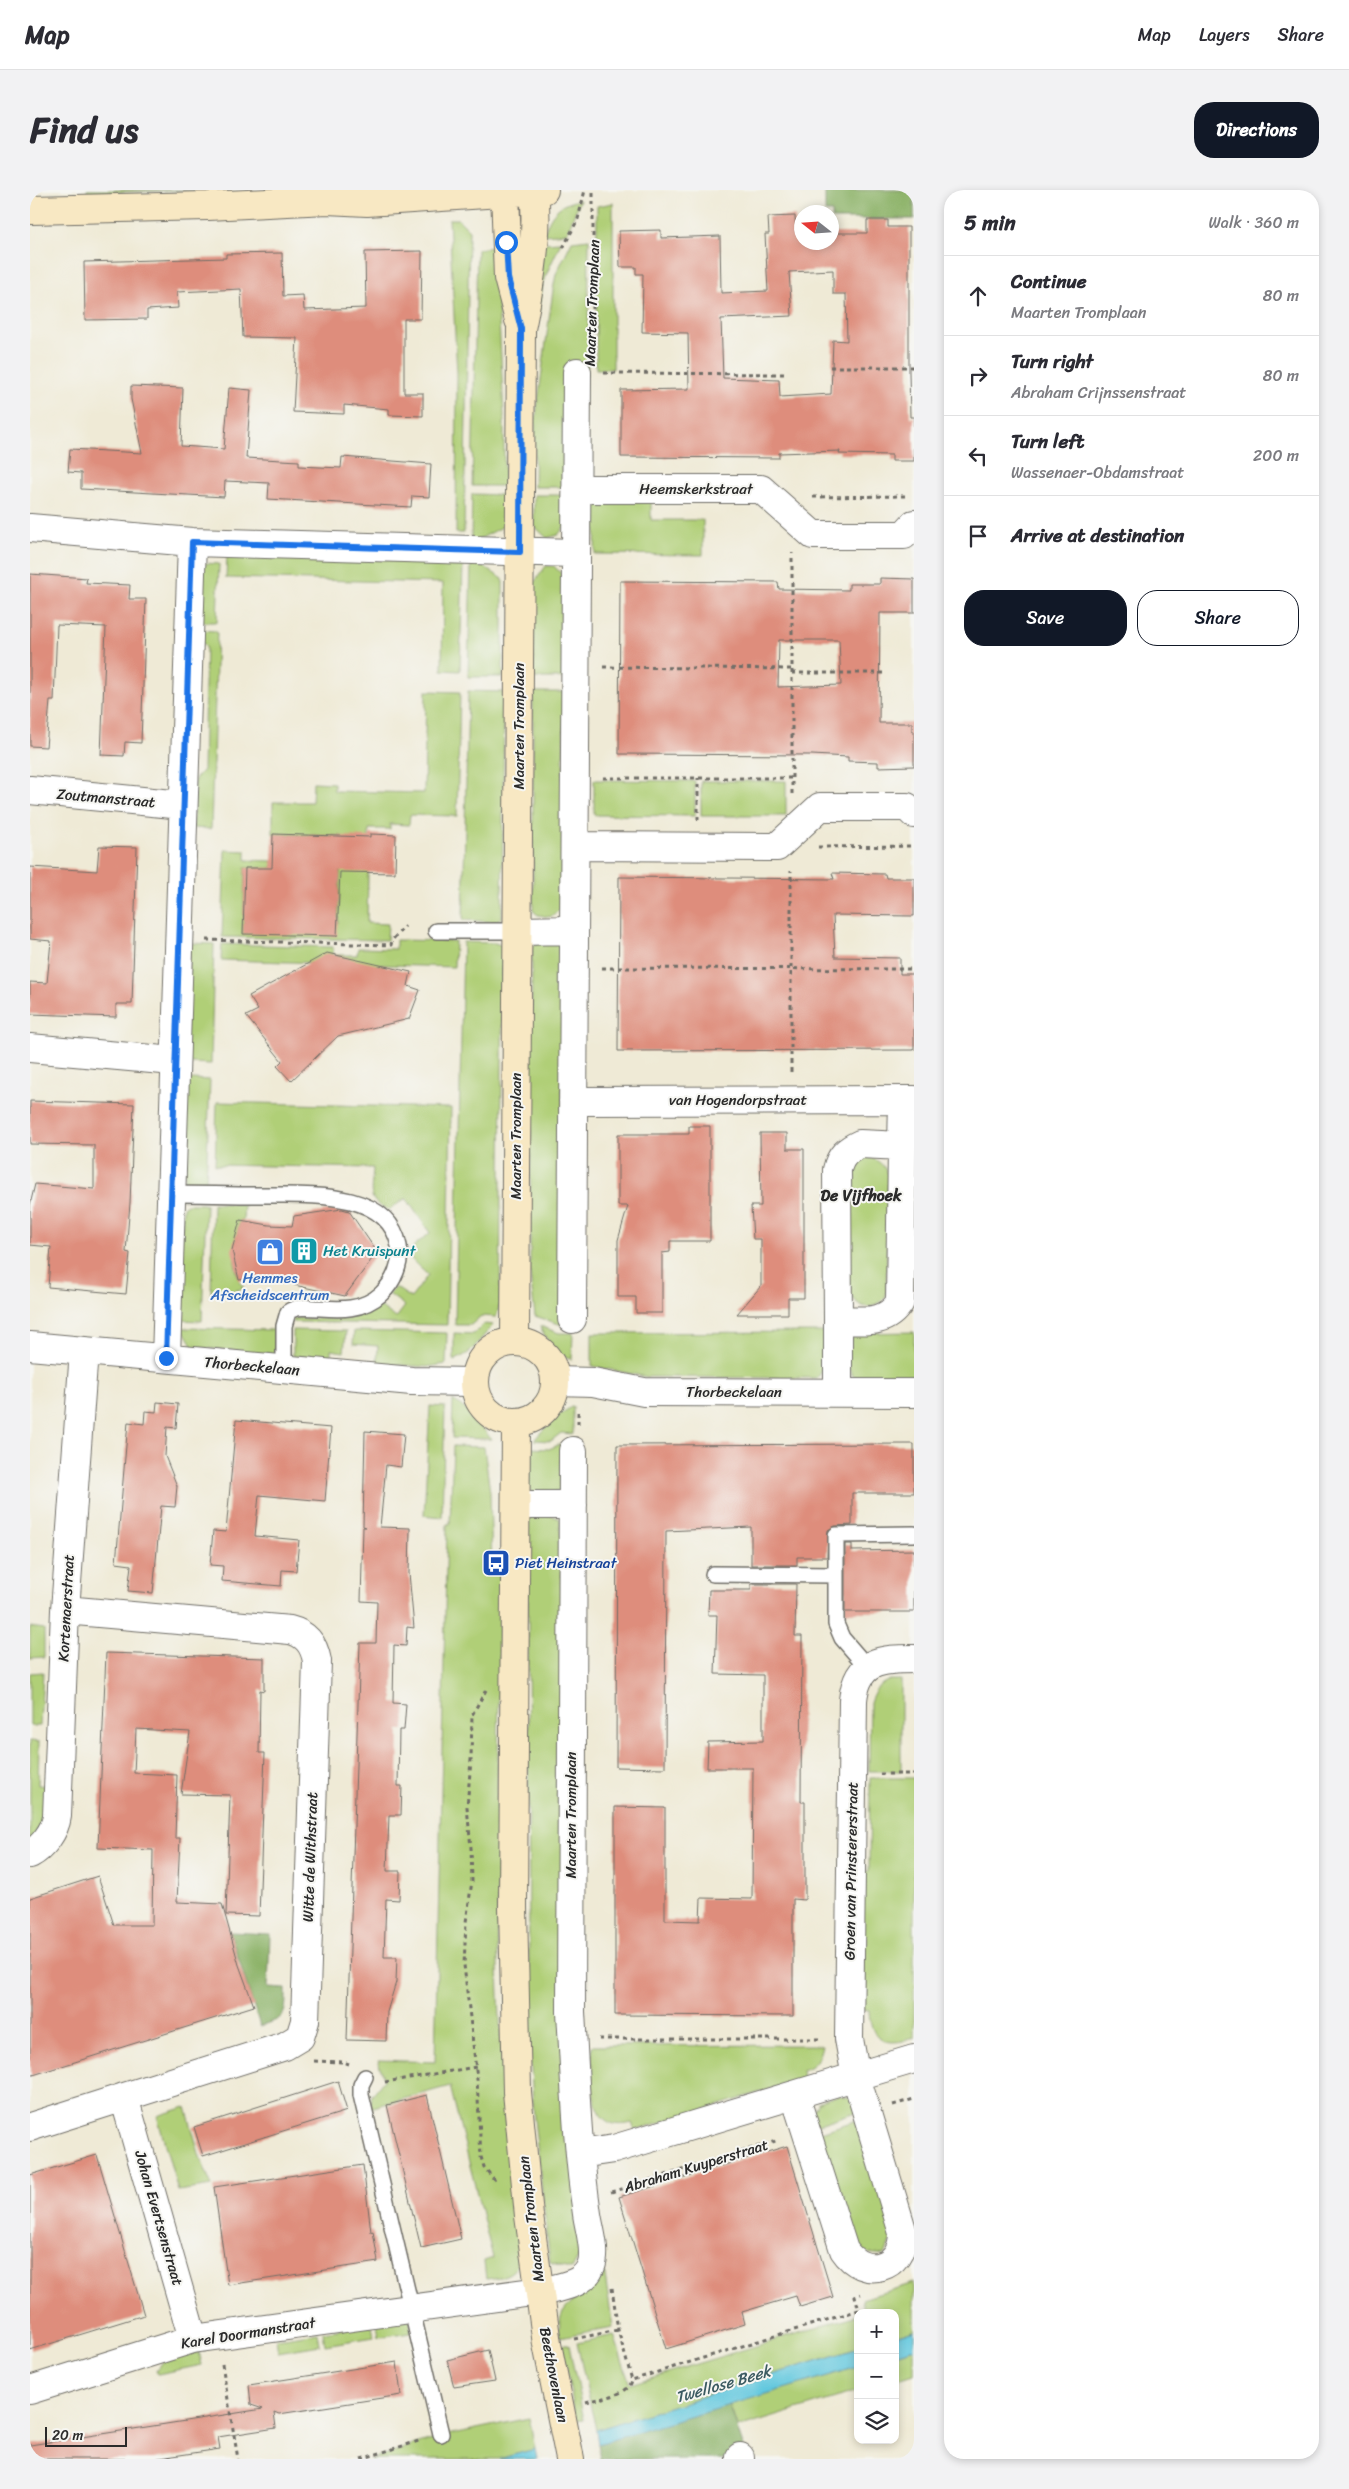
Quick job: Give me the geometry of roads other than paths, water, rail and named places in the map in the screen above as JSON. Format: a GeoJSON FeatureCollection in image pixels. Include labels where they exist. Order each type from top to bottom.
{"type":"FeatureCollection","features":[{"type":"Feature","properties":{"kind":"street"},"geometry":{"type":"LineString","coordinates":[[327,200],[373,190]]}},
{"type":"Feature","properties":{"kind":"street"},"geometry":{"type":"LineString","coordinates":[[30,210],[327,200],[367,202],[537,190]]}},
{"type":"Feature","properties":{"kind":"street","name":"Maarten Tromplaan"},"geometry":{"type":"LineString","coordinates":[[516,1341],[521,329],[531,277],[537,190]]}},
{"type":"Feature","properties":{"kind":"street","name":"Maarten Tromplaan"},"geometry":{"type":"LineString","coordinates":[[504,192],[508,278],[521,329]]}},
{"type":"Feature","properties":{"kind":"street","name":"Maarten Tromplaan"},"geometry":{"type":"LineString","coordinates":[[572,1319],[576,490],[584,373]]}},
{"type":"Feature","properties":{"kind":"street","name":"Heemskerkstraat"},"geometry":{"type":"LineString","coordinates":[[576,490],[761,489],[813,535],[904,535],[914,524]]}},
{"type":"Feature","properties":{"kind":"street"},"geometry":{"type":"LineString","coordinates":[[30,528],[192,542],[576,553]]}},
{"type":"Feature","properties":{"kind":"street"},"geometry":{"type":"LineString","coordinates":[[166,1358],[192,542]]}},
{"type":"Feature","properties":{"kind":"street","name":"Zoutmanstraat"},"geometry":{"type":"LineString","coordinates":[[30,790],[183,805]]}},
{"type":"Feature","properties":{"kind":"street"},"geometry":{"type":"LineString","coordinates":[[575,846],[777,847],[820,806],[907,807],[914,814]]}},
{"type":"Feature","properties":{"kind":"street"},"geometry":{"type":"LineString","coordinates":[[518,931],[574,930]]}},
{"type":"Feature","properties":{"kind":"street"},"geometry":{"type":"LineString","coordinates":[[30,1048],[174,1061]]}},
{"type":"Feature","properties":{"kind":"street","name":"van Hogendorpstraat"},"geometry":{"type":"LineString","coordinates":[[573,1101],[908,1100],[902,1146],[900,1302],[895,1310],[879,1320],[838,1320]]}},
{"type":"Feature","properties":{"kind":"street"},"geometry":{"type":"LineString","coordinates":[[838,1393],[837,1170],[839,1161],[845,1153],[860,1144],[902,1146]]}},
{"type":"Feature","properties":{"kind":"street"},"geometry":{"type":"LineString","coordinates":[[516,1341],[528,1343],[539,1349],[553,1369],[555,1381],[554,1392],[544,1410],[526,1420],[516,1422],[505,1421],[487,1411],[478,1398],[474,1382],[480,1361],[486,1352],[500,1344],[516,1341]]}},
{"type":"Feature","properties":{"kind":"street","name":"Thorbeckelaan"},"geometry":{"type":"LineString","coordinates":[[30,1346],[412,1381],[474,1382]]}},
{"type":"Feature","properties":{"kind":"street","name":"Kortenaerstraat"},"geometry":{"type":"LineString","coordinates":[[30,1854],[43,1844],[57,1820],[64,1610],[84,1351]]}},
{"type":"Feature","properties":{"kind":"street","name":"Thorbeckelaan"},"geometry":{"type":"LineString","coordinates":[[555,1381],[593,1382],[644,1392],[914,1392]]}},
{"type":"Feature","properties":{"kind":"street","name":"Maarten Tromplaan"},"geometry":{"type":"LineString","coordinates":[[516,1422],[512,1906],[515,2038],[522,2152],[539,2291],[574,2284],[588,2272],[592,2264],[580,2154],[572,2039],[573,1451]]}},
{"type":"Feature","properties":{"kind":"street"},"geometry":{"type":"LineString","coordinates":[[516,1505],[573,1505]]}},
{"type":"Feature","properties":{"kind":"street","name":"Witte de Withstraat"},"geometry":{"type":"LineString","coordinates":[[64,1610],[290,1630],[306,1637],[313,1646],[317,1661],[305,2020],[303,2032],[296,2040],[285,2046],[124,2097]]}},
{"type":"Feature","properties":{"kind":"street"},"geometry":{"type":"LineString","coordinates":[[867,1668],[880,1660],[914,1659]]}},
{"type":"Feature","properties":{"kind":"street","name":"Groen van Prinstererstraat"},"geometry":{"type":"LineString","coordinates":[[856,2077],[848,2039],[854,1689],[857,1680],[867,1668]]}},
{"type":"Feature","properties":{"kind":"street"},"geometry":{"type":"LineString","coordinates":[[580,2154],[614,2149],[914,2059]]}},
{"type":"Feature","properties":{"kind":"street"},"geometry":{"type":"LineString","coordinates":[[795,2096],[844,2250],[858,2264],[870,2268],[882,2266],[892,2260],[900,2251],[903,2233],[856,2077]]}},
{"type":"Feature","properties":{"kind":"street"},"geometry":{"type":"LineString","coordinates":[[30,2127],[124,2097]]}},
{"type":"Feature","properties":{"kind":"street","name":"Johan Evertsenstraat"},"geometry":{"type":"LineString","coordinates":[[124,2097],[192,2339]]}},
{"type":"Feature","properties":{"kind":"street","name":"Karel Doormanstraat"},"geometry":{"type":"LineString","coordinates":[[30,2390],[192,2339],[539,2291]]}},
{"type":"Feature","properties":{"kind":"street","name":"Beethovenlaan"},"geometry":{"type":"LineString","coordinates":[[539,2291],[547,2344],[570,2459]]}},
{"type":"Feature","properties":{"kind":"lane"},"geometry":{"type":"LineString","coordinates":[[436,930],[518,931]]}},
{"type":"Feature","properties":{"kind":"lane"},"geometry":{"type":"LineString","coordinates":[[171,1194],[338,1198],[374,1210],[393,1231],[398,1243],[399,1262],[394,1276],[380,1294],[354,1308],[332,1310],[299,1307],[288,1312],[284,1326],[284,1369]]}},
{"type":"Feature","properties":{"kind":"lane"},"geometry":{"type":"LineString","coordinates":[[867,1668],[838,1632],[836,1624],[836,1535],[914,1534]]}},
{"type":"Feature","properties":{"kind":"lane"},"geometry":{"type":"LineString","coordinates":[[713,1574],[836,1575]]}},
{"type":"Feature","properties":{"kind":"lane"},"geometry":{"type":"LineString","coordinates":[[365,2077],[361,2085],[361,2095],[441,2434]]}},
{"type":"Feature","properties":{"kind":"water"},"geometry":{"type":"Polygon","coordinates":[[[914,2330],[914,2349],[899,2354],[899,2335],[914,2330]]]}},
{"type":"Feature","properties":{"kind":"water"},"geometry":{"type":"Polygon","coordinates":[[[854,2349],[854,2368],[598,2444],[596,2430],[854,2349]]]}},
{"type":"Feature","properties":{"kind":"water"},"geometry":{"type":"Polygon","coordinates":[[[535,2449],[537,2459],[499,2459],[535,2449]]]}},
{"type":"Feature","properties":{"kind":"place","name":"Het Kruispunt"},"geometry":{"type":"Point","coordinates":[304,1251]}},
{"type":"Feature","properties":{"kind":"place","name":"Hemmes Afscheidscentrum"},"geometry":{"type":"Point","coordinates":[270,1252]}},
{"type":"Feature","properties":{"kind":"place","name":"Piet Heinstraat"},"geometry":{"type":"Point","coordinates":[496,1563]}},
{"type":"Feature","properties":{"kind":"district","name":"De Vijfhoek"},"geometry":{"type":"Point","coordinates":[861,1195]}},
{"type":"Feature","properties":{"kind":"water label","name":"Twellose Beek"},"geometry":{"type":"Point","coordinates":[723,2384]}}]}
